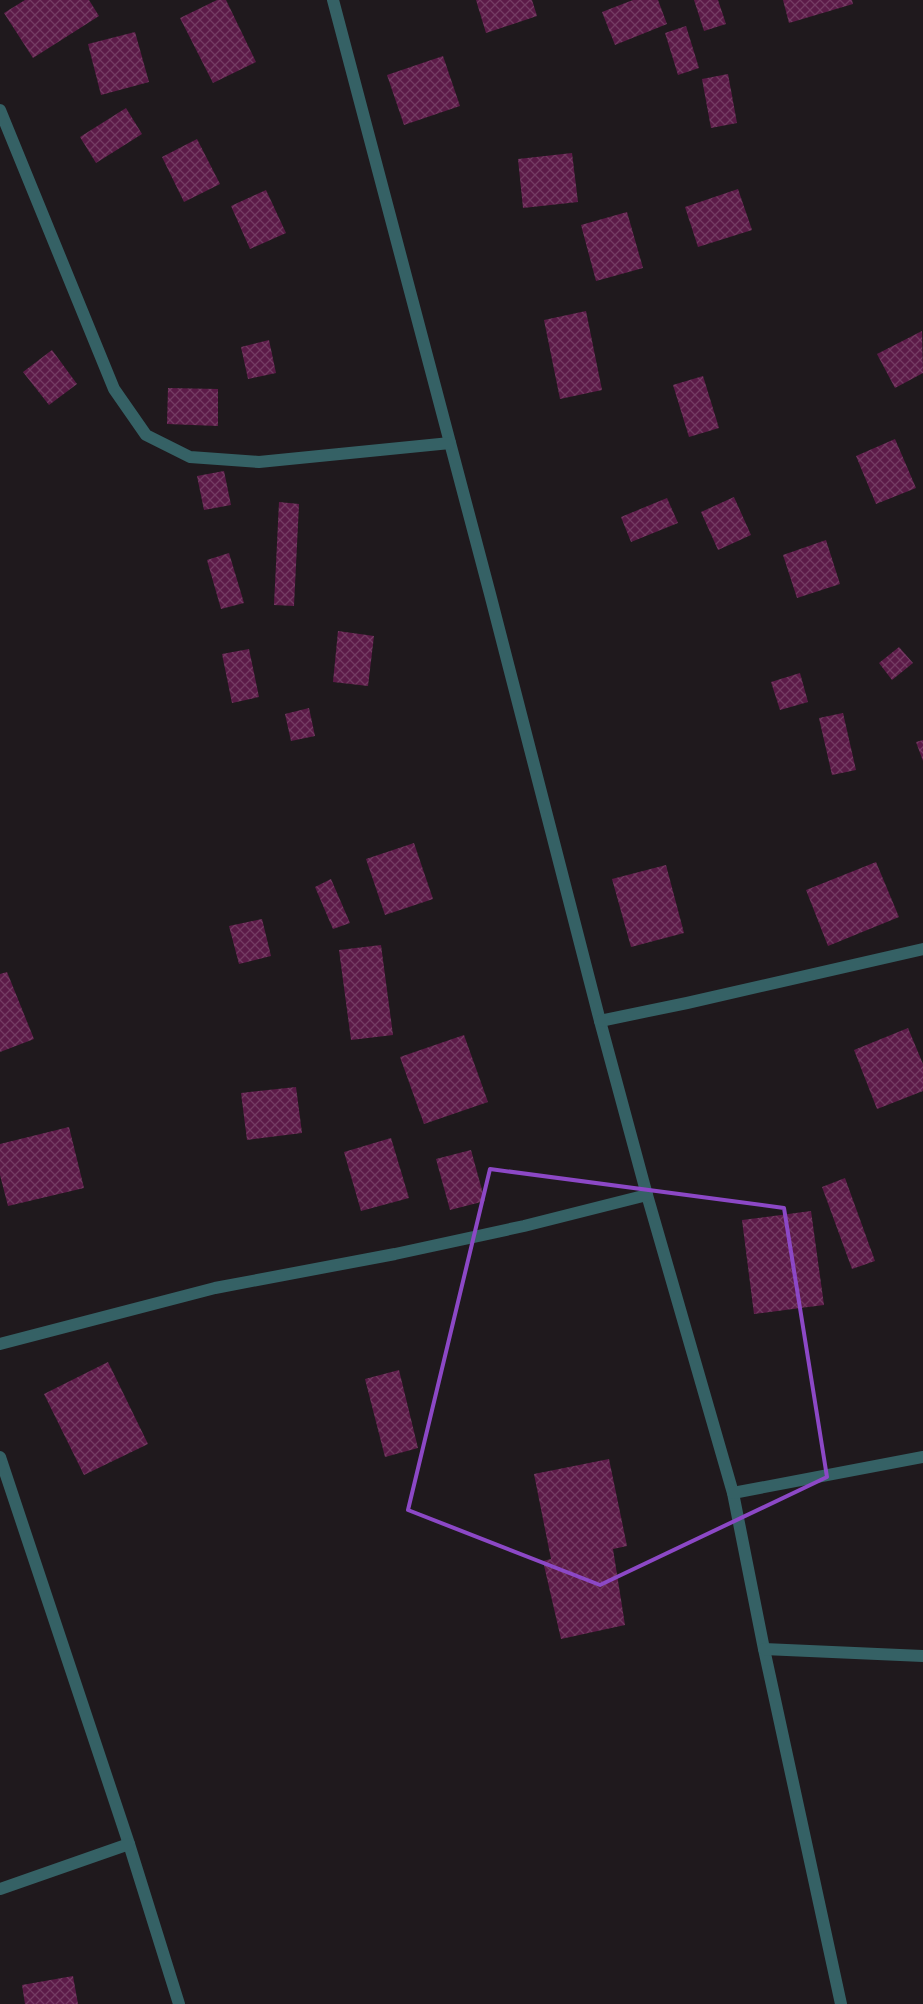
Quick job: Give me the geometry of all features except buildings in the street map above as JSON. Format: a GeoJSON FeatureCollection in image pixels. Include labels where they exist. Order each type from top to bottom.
{"type":"FeatureCollection","features":[{"type":"Feature","properties":{"kind":"street"},"geometry":{"type":"LineString","coordinates":[[333,0],[600,1021],[647,1194],[733,1493],[764,1649],[841,2004]]}},
{"type":"Feature","properties":{"kind":"street"},"geometry":{"type":"LineString","coordinates":[[0,110],[114,389],[146,435],[190,457],[259,462],[450,442]]}},
{"type":"Feature","properties":{"kind":"street"},"geometry":{"type":"LineString","coordinates":[[600,1021],[923,949]]}},
{"type":"Feature","properties":{"kind":"street"},"geometry":{"type":"LineString","coordinates":[[0,1344],[215,1288],[395,1254],[524,1226],[647,1194]]}},
{"type":"Feature","properties":{"kind":"street"},"geometry":{"type":"LineString","coordinates":[[0,1457],[129,1844],[179,2004]]}},
{"type":"Feature","properties":{"kind":"street"},"geometry":{"type":"LineString","coordinates":[[733,1493],[923,1457]]}},
{"type":"Feature","properties":{"kind":"street"},"geometry":{"type":"LineString","coordinates":[[764,1649],[923,1656]]}},
{"type":"Feature","properties":{"kind":"street"},"geometry":{"type":"LineString","coordinates":[[0,1889],[129,1844]]}},
{"type":"Feature","properties":{"kind":"highlighted area"},"geometry":{"type":"Polygon","coordinates":[[[490,1169],[784,1208],[827,1477],[600,1585],[408,1510],[490,1169]]]}}]}
